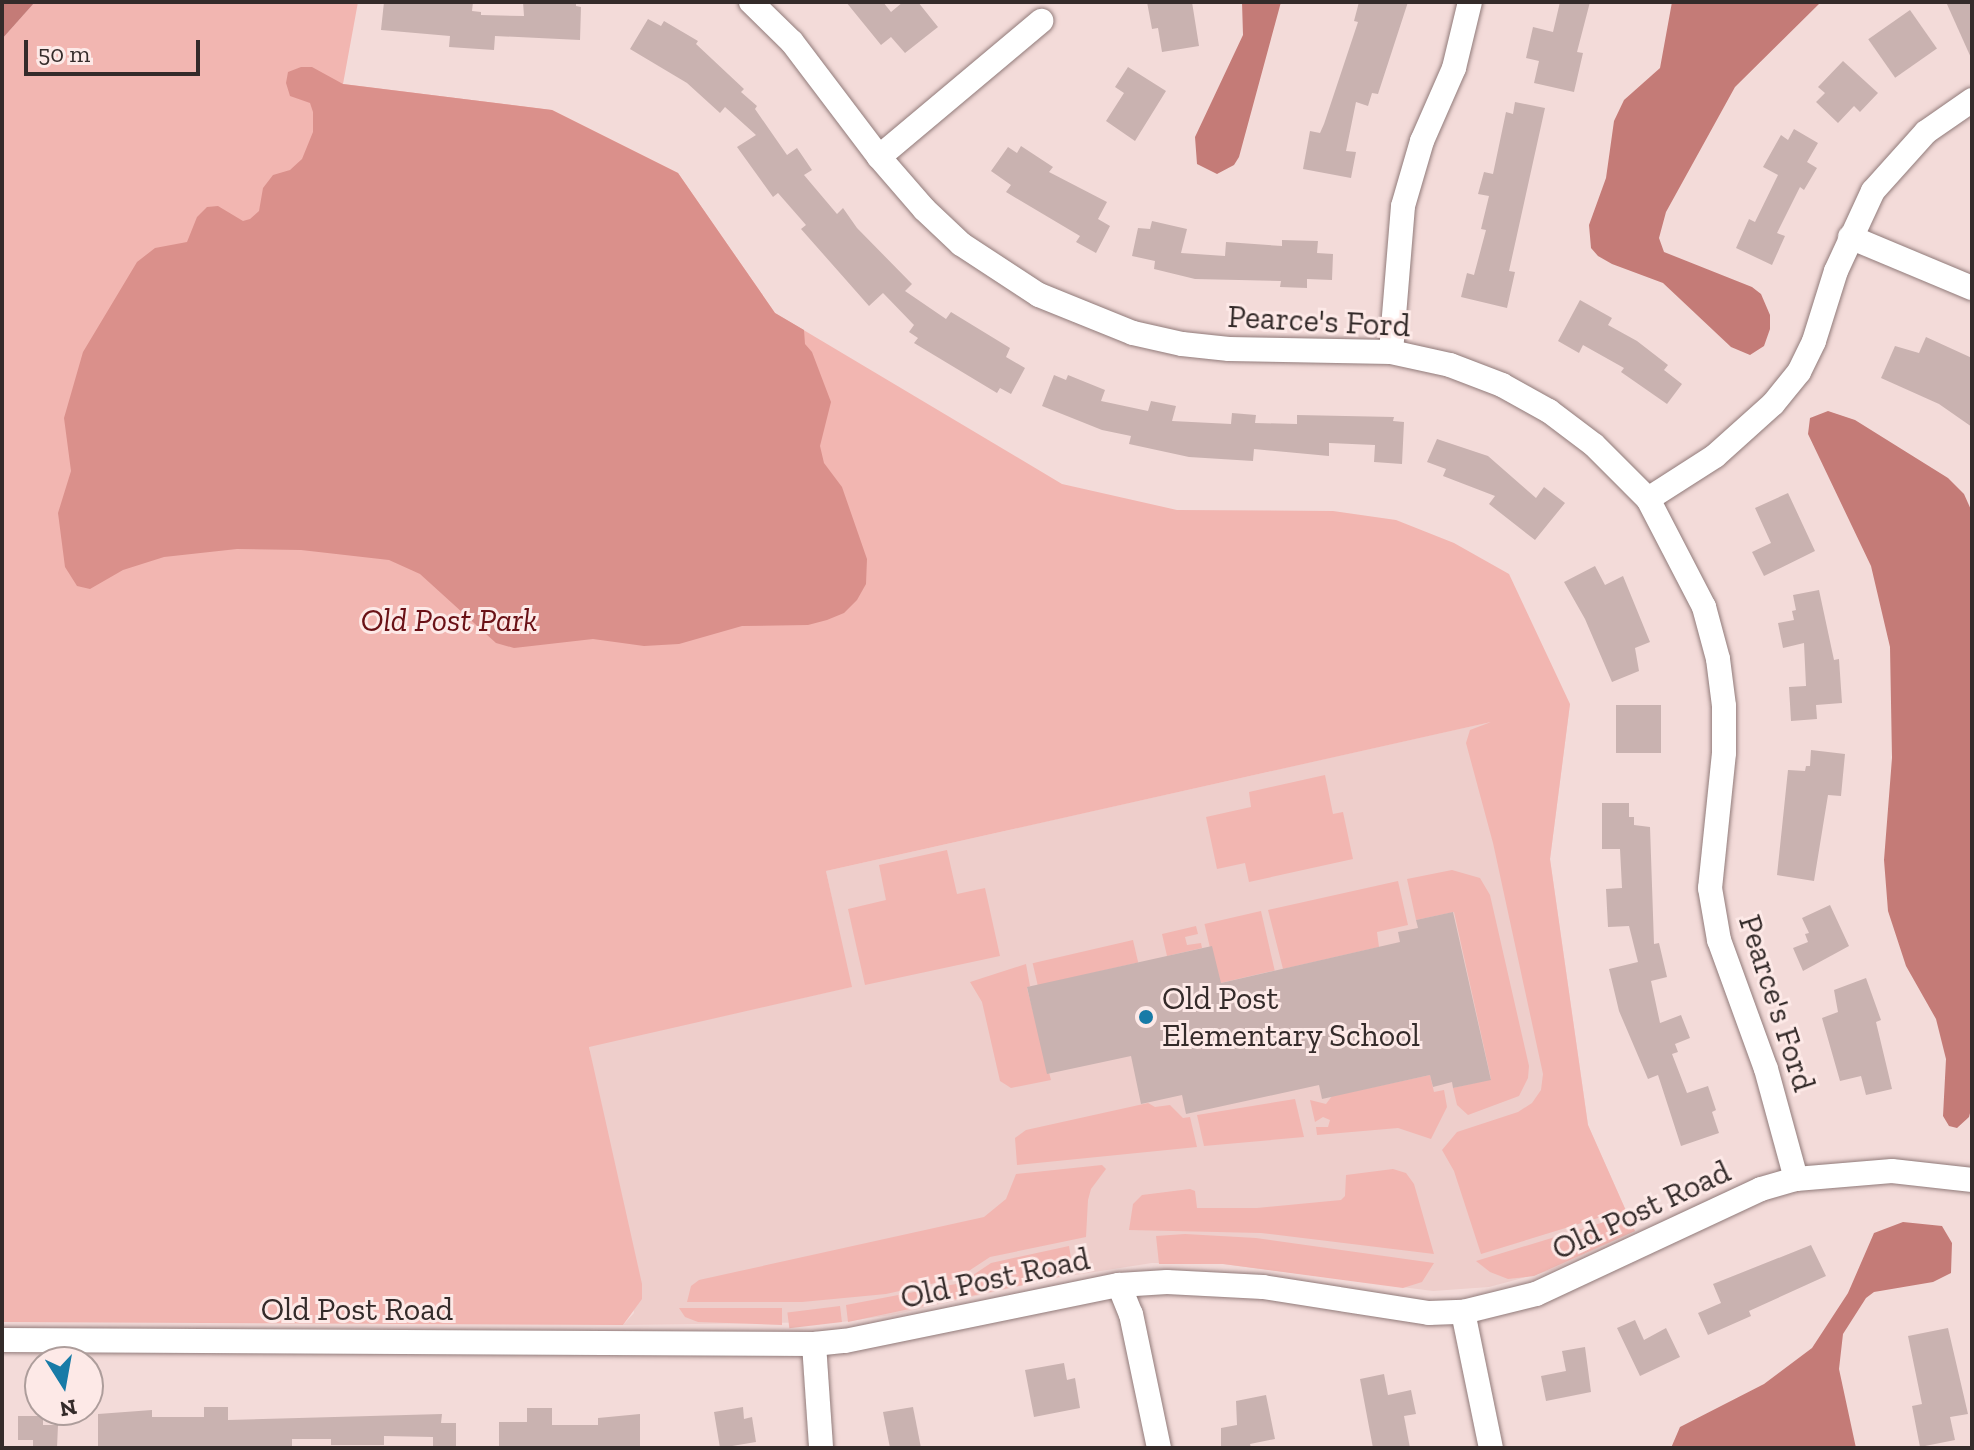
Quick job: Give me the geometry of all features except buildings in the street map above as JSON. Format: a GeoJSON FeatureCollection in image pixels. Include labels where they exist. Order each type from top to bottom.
{"type":"FeatureCollection","features":[{"type":"Feature","properties":{"kind":"street","name":"Pearce's Ford"},"geometry":{"type":"LineString","coordinates":[[751,2],[783,32],[811,65],[879,157],[924,209],[961,244],[1039,295],[1088,318],[1182,344],[1229,349],[1391,352],[1450,365],[1502,385],[1549,411],[1594,445],[1648,499],[1704,607],[1718,659],[1724,706],[1724,753],[1710,888],[1719,940],[1766,1069],[1796,1179]]}},
{"type":"Feature","properties":{"kind":"street"},"geometry":{"type":"LineString","coordinates":[[1391,352],[1403,206],[1422,141],[1454,68],[1470,2]]}},
{"type":"Feature","properties":{"kind":"street"},"geometry":{"type":"LineString","coordinates":[[879,157],[1041,21]]}},
{"type":"Feature","properties":{"kind":"street"},"geometry":{"type":"LineString","coordinates":[[1648,499],[1746,430],[1799,372],[1823,320],[1850,237],[1873,191],[1900,157],[1926,132],[1972,100]]}},
{"type":"Feature","properties":{"kind":"street"},"geometry":{"type":"LineString","coordinates":[[1850,237],[1972,288]]}},
{"type":"Feature","properties":{"kind":"street","name":"Old Post Road"},"geometry":{"type":"LineString","coordinates":[[2,1340],[814,1344],[845,1341],[1119,1285],[1213,1283],[1429,1313],[1463,1312],[1548,1289],[1761,1189],[1796,1179],[1892,1171],[1972,1180]]}},
{"type":"Feature","properties":{"kind":"street"},"geometry":{"type":"LineString","coordinates":[[1119,1285],[1131,1314],[1159,1448]]}},
{"type":"Feature","properties":{"kind":"street"},"geometry":{"type":"LineString","coordinates":[[1463,1312],[1491,1448]]}},
{"type":"Feature","properties":{"kind":"street"},"geometry":{"type":"LineString","coordinates":[[814,1344],[821,1448]]}},
{"type":"Feature","properties":{"kind":"shaded area"},"geometry":{"type":"Polygon","coordinates":[[[2,2],[35,2],[2,39],[2,2]]]}},
{"type":"Feature","properties":{"kind":"shaded area"},"geometry":{"type":"Polygon","coordinates":[[[1242,2],[1281,2],[1239,157],[1234,165],[1217,174],[1197,164],[1195,137],[1243,35],[1242,2]]]}},
{"type":"Feature","properties":{"kind":"shaded area"},"geometry":{"type":"Polygon","coordinates":[[[1672,2],[1821,2],[1735,87],[1666,212],[1659,238],[1664,252],[1752,287],[1761,294],[1770,315],[1770,329],[1764,346],[1750,355],[1731,347],[1663,283],[1612,264],[1591,248],[1589,225],[1606,178],[1614,121],[1624,100],[1660,68],[1672,2]]]}},
{"type":"Feature","properties":{"kind":"shaded area"},"geometry":{"type":"Polygon","coordinates":[[[312,67],[343,84],[552,110],[678,173],[775,313],[804,330],[805,344],[812,352],[831,402],[820,446],[824,463],[842,487],[867,559],[866,584],[857,600],[844,613],[808,625],[742,626],[679,644],[644,646],[593,639],[514,648],[496,643],[420,574],[389,560],[301,550],[237,549],[164,557],[123,570],[90,589],[77,586],[65,567],[58,513],[71,471],[64,418],[83,352],[137,262],[155,248],[187,242],[197,217],[207,207],[218,206],[243,221],[250,219],[259,211],[263,188],[273,175],[290,170],[302,159],[313,132],[313,112],[310,103],[290,96],[286,83],[288,72],[312,67]]]}},
{"type":"Feature","properties":{"kind":"shaded area"},"geometry":{"type":"Polygon","coordinates":[[[1828,411],[1855,420],[1948,478],[1964,494],[1972,512],[1972,1105],[1969,1117],[1957,1128],[1949,1126],[1943,1116],[1946,1059],[1936,1019],[1906,966],[1888,911],[1884,860],[1892,758],[1890,647],[1871,566],[1808,434],[1810,418],[1828,411]]]}},
{"type":"Feature","properties":{"kind":"shaded area","name":"Old Post Elementary School"},"geometry":{"type":"Polygon","coordinates":[[[1570,704],[1550,859],[1588,1125],[1635,1231],[1552,1270],[1489,1287],[1433,1291],[1223,1264],[1152,1263],[1056,1278],[892,1315],[842,1322],[623,1325],[634,1313],[589,1046],[851,987],[826,871],[1570,704]]]}},
{"type":"Feature","properties":{"kind":"shaded area"},"geometry":{"type":"Polygon","coordinates":[[[1903,1222],[1942,1226],[1952,1243],[1951,1273],[1933,1282],[1874,1292],[1866,1298],[1843,1334],[1839,1369],[1856,1448],[1671,1448],[1680,1427],[1764,1384],[1812,1348],[1848,1293],[1874,1233],[1903,1222]]]}},
{"type":"Feature","properties":{"kind":"green space","name":"Old Post Park"},"geometry":{"type":"Polygon","coordinates":[[[35,2],[358,2],[343,84],[552,110],[678,173],[775,313],[1062,484],[1177,510],[1333,511],[1396,520],[1454,543],[1509,574],[1570,704],[1550,859],[1588,1125],[1627,1213],[1611,1214],[1481,1254],[1454,1171],[1442,1150],[1457,1132],[1518,1112],[1532,1103],[1541,1090],[1543,1074],[1493,843],[1466,743],[1470,730],[1491,722],[826,871],[852,987],[589,1047],[642,1284],[642,1299],[623,1325],[2,1322],[2,39],[35,2]]]}},
{"type":"Feature","properties":{"kind":"green space"},"geometry":{"type":"Polygon","coordinates":[[[1325,775],[1333,814],[1343,812],[1353,859],[1249,882],[1245,863],[1217,869],[1206,817],[1251,807],[1249,792],[1325,775]]]}},
{"type":"Feature","properties":{"kind":"green space"},"geometry":{"type":"Polygon","coordinates":[[[947,850],[957,894],[985,888],[1000,956],[865,985],[848,909],[886,900],[879,865],[947,850]]]}},
{"type":"Feature","properties":{"kind":"green space"},"geometry":{"type":"Polygon","coordinates":[[[1452,870],[1480,878],[1490,895],[1529,1066],[1528,1078],[1519,1096],[1468,1115],[1457,1105],[1453,1088],[1491,1079],[1454,912],[1416,920],[1407,879],[1452,870]]]}},
{"type":"Feature","properties":{"kind":"green space"},"geometry":{"type":"Polygon","coordinates":[[[1398,881],[1408,925],[1377,932],[1379,947],[1283,969],[1268,910],[1398,881]]]}},
{"type":"Feature","properties":{"kind":"green space"},"geometry":{"type":"Polygon","coordinates":[[[1261,911],[1275,970],[1218,983],[1204,924],[1261,911]]]}},
{"type":"Feature","properties":{"kind":"green space"},"geometry":{"type":"Polygon","coordinates":[[[1196,926],[1198,934],[1185,937],[1187,945],[1201,943],[1202,948],[1167,956],[1162,934],[1196,926]]]}},
{"type":"Feature","properties":{"kind":"green space"},"geometry":{"type":"Polygon","coordinates":[[[1133,940],[1138,962],[1038,986],[1033,963],[1133,940]]]}},
{"type":"Feature","properties":{"kind":"green space"},"geometry":{"type":"Polygon","coordinates":[[[1026,964],[1030,986],[1027,988],[1051,1080],[1011,1088],[1000,1081],[982,1002],[970,982],[1026,964]]]}},
{"type":"Feature","properties":{"kind":"green space"},"geometry":{"type":"Polygon","coordinates":[[[1430,1075],[1434,1092],[1444,1090],[1447,1107],[1431,1139],[1398,1128],[1317,1135],[1316,1127],[1328,1127],[1330,1120],[1323,1117],[1315,1122],[1310,1100],[1326,1104],[1332,1096],[1430,1075]]]}},
{"type":"Feature","properties":{"kind":"green space"},"geometry":{"type":"Polygon","coordinates":[[[1295,1099],[1304,1137],[1204,1146],[1197,1115],[1295,1099]]]}},
{"type":"Feature","properties":{"kind":"green space"},"geometry":{"type":"Polygon","coordinates":[[[1148,1103],[1155,1107],[1170,1105],[1183,1118],[1190,1117],[1197,1147],[1017,1165],[1015,1138],[1026,1130],[1148,1103]]]}},
{"type":"Feature","properties":{"kind":"green space"},"geometry":{"type":"Polygon","coordinates":[[[1102,1165],[1106,1169],[1091,1189],[1088,1200],[1086,1237],[990,1257],[958,1278],[886,1294],[802,1302],[687,1302],[691,1286],[699,1280],[984,1217],[1006,1199],[1016,1174],[1102,1165]]]}},
{"type":"Feature","properties":{"kind":"green space"},"geometry":{"type":"Polygon","coordinates":[[[1393,1169],[1406,1173],[1414,1184],[1434,1254],[1261,1233],[1129,1230],[1133,1204],[1142,1195],[1190,1189],[1195,1191],[1197,1208],[1257,1208],[1341,1200],[1345,1196],[1346,1175],[1393,1169]]]}},
{"type":"Feature","properties":{"kind":"green space"},"geometry":{"type":"Polygon","coordinates":[[[1614,1219],[1629,1220],[1635,1231],[1534,1276],[1508,1279],[1490,1272],[1476,1261],[1614,1219]]]}},
{"type":"Feature","properties":{"kind":"green space"},"geometry":{"type":"Polygon","coordinates":[[[1185,1234],[1256,1238],[1434,1263],[1422,1282],[1403,1288],[1223,1264],[1159,1264],[1156,1236],[1185,1234]]]}},
{"type":"Feature","properties":{"kind":"green space"},"geometry":{"type":"Polygon","coordinates":[[[1069,1246],[1073,1270],[1056,1278],[848,1322],[846,1305],[961,1283],[991,1263],[1069,1246]]]}},
{"type":"Feature","properties":{"kind":"green space"},"geometry":{"type":"Polygon","coordinates":[[[840,1306],[842,1322],[789,1328],[787,1312],[840,1306]]]}},
{"type":"Feature","properties":{"kind":"green space"},"geometry":{"type":"Polygon","coordinates":[[[679,1308],[782,1308],[782,1325],[698,1322],[685,1317],[679,1308]]]}},
{"type":"Feature","properties":{"kind":"place","name":"Old Post Elementary School"},"geometry":{"type":"Point","coordinates":[1146,1017]}}]}
